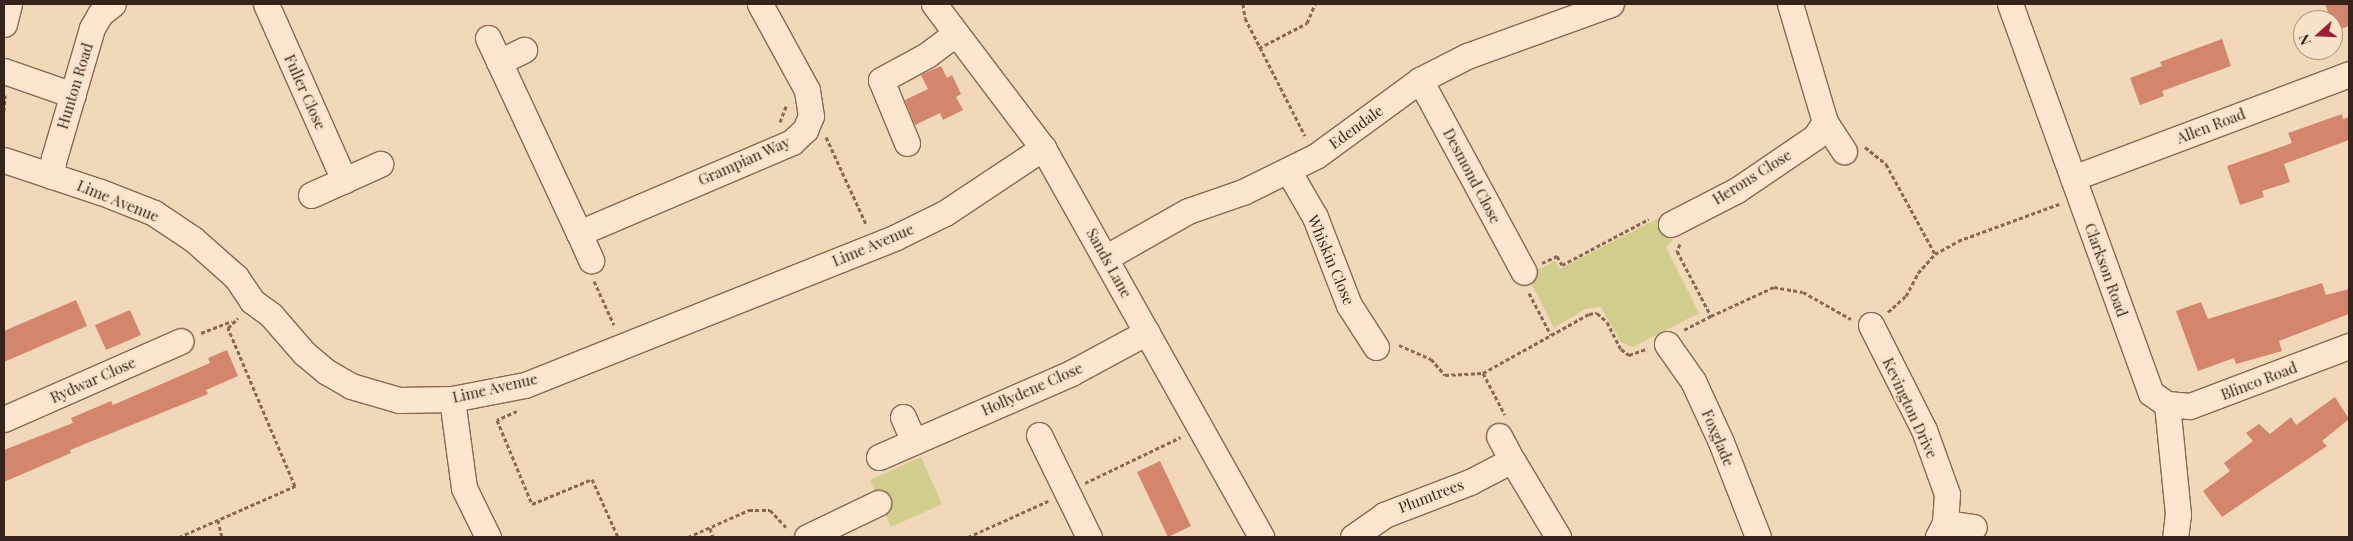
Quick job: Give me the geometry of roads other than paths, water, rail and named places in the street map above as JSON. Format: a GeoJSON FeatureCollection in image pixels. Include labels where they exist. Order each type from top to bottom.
{"type":"FeatureCollection","features":[{"type":"Feature","properties":{"kind":"street"},"geometry":{"type":"LineString","coordinates":[[4,24],[10,4]]}},
{"type":"Feature","properties":{"kind":"street","name":"Hunton Road"},"geometry":{"type":"LineString","coordinates":[[51,176],[92,28],[100,14],[113,4]]}},
{"type":"Feature","properties":{"kind":"street","name":"Fuller Close"},"geometry":{"type":"LineString","coordinates":[[266,4],[344,180]]}},
{"type":"Feature","properties":{"kind":"street","name":"Grampian Way"},"geometry":{"type":"LineString","coordinates":[[579,233],[792,142],[806,130],[811,116],[807,90],[760,4]]}},
{"type":"Feature","properties":{"kind":"street","name":"Sands Lane"},"geometry":{"type":"LineString","coordinates":[[934,4],[1043,148],[1261,537]]}},
{"type":"Feature","properties":{"kind":"street","name":"Edendale"},"geometry":{"type":"LineString","coordinates":[[1105,258],[1188,211],[1289,172],[1316,156],[1420,80],[1467,56],[1611,4]]}},
{"type":"Feature","properties":{"kind":"street"},"geometry":{"type":"LineString","coordinates":[[1790,4],[1825,122],[1844,151]]}},
{"type":"Feature","properties":{"kind":"street","name":"Clarkson Road"},"geometry":{"type":"LineString","coordinates":[[2010,4],[2151,393],[2167,404]]}},
{"type":"Feature","properties":{"kind":"street"},"geometry":{"type":"LineString","coordinates":[[907,143],[881,80],[927,55],[955,34]]}},
{"type":"Feature","properties":{"kind":"street"},"geometry":{"type":"LineString","coordinates":[[488,38],[591,260]]}},
{"type":"Feature","properties":{"kind":"street"},"geometry":{"type":"LineString","coordinates":[[499,62],[524,50]]}},
{"type":"Feature","properties":{"kind":"street"},"geometry":{"type":"LineString","coordinates":[[4,71],[73,95]]}},
{"type":"Feature","properties":{"kind":"street","name":"Allen Road"},"geometry":{"type":"LineString","coordinates":[[2076,187],[2349,74]]}},
{"type":"Feature","properties":{"kind":"street","name":"Desmond Close"},"geometry":{"type":"LineString","coordinates":[[1420,80],[1524,272]]}},
{"type":"Feature","properties":{"kind":"street","name":"Herons Close"},"geometry":{"type":"LineString","coordinates":[[1672,224],[1737,190],[1815,137],[1825,122]]}},
{"type":"Feature","properties":{"kind":"street","name":"Lime Avenue"},"geometry":{"type":"LineString","coordinates":[[4,160],[154,213],[193,238],[236,277],[252,301],[271,315],[304,353],[351,386],[399,400],[452,399],[526,385],[876,245],[944,213],[1043,148]]}},
{"type":"Feature","properties":{"kind":"street"},"geometry":{"type":"LineString","coordinates":[[311,195],[380,164]]}},
{"type":"Feature","properties":{"kind":"street","name":"Whiskin Close"},"geometry":{"type":"LineString","coordinates":[[1289,172],[1315,217],[1349,306],[1376,347]]}},
{"type":"Feature","properties":{"kind":"street","name":"Kevington Drive"},"geometry":{"type":"LineString","coordinates":[[1871,325],[1924,430],[1947,494],[1941,530],[1974,527]]}},
{"type":"Feature","properties":{"kind":"street","name":"Hollydene Close"},"geometry":{"type":"LineString","coordinates":[[879,457],[1071,373],[1147,332]]}},
{"type":"Feature","properties":{"kind":"street","name":"Rydwar Close"},"geometry":{"type":"LineString","coordinates":[[4,419],[63,381],[182,341]]}},
{"type":"Feature","properties":{"kind":"street","name":"Foxglade"},"geometry":{"type":"LineString","coordinates":[[1667,344],[1693,381],[1721,442],[1758,537]]}},
{"type":"Feature","properties":{"kind":"street","name":"Blinco Road"},"geometry":{"type":"LineString","coordinates":[[2167,404],[2190,406],[2349,346]]}},
{"type":"Feature","properties":{"kind":"street"},"geometry":{"type":"LineString","coordinates":[[452,399],[464,488],[488,537]]}},
{"type":"Feature","properties":{"kind":"street"},"geometry":{"type":"LineString","coordinates":[[2167,404],[2178,514],[2175,537]]}},
{"type":"Feature","properties":{"kind":"street"},"geometry":{"type":"LineString","coordinates":[[903,417],[914,442]]}},
{"type":"Feature","properties":{"kind":"street"},"geometry":{"type":"LineString","coordinates":[[1039,435],[1089,537]]}},
{"type":"Feature","properties":{"kind":"street"},"geometry":{"type":"LineString","coordinates":[[1499,436],[1558,537]]}},
{"type":"Feature","properties":{"kind":"street","name":"Plumtrees"},"geometry":{"type":"LineString","coordinates":[[1353,537],[1384,514],[1470,482],[1512,460]]}},
{"type":"Feature","properties":{"kind":"street"},"geometry":{"type":"LineString","coordinates":[[798,535],[878,504]]}}]}
